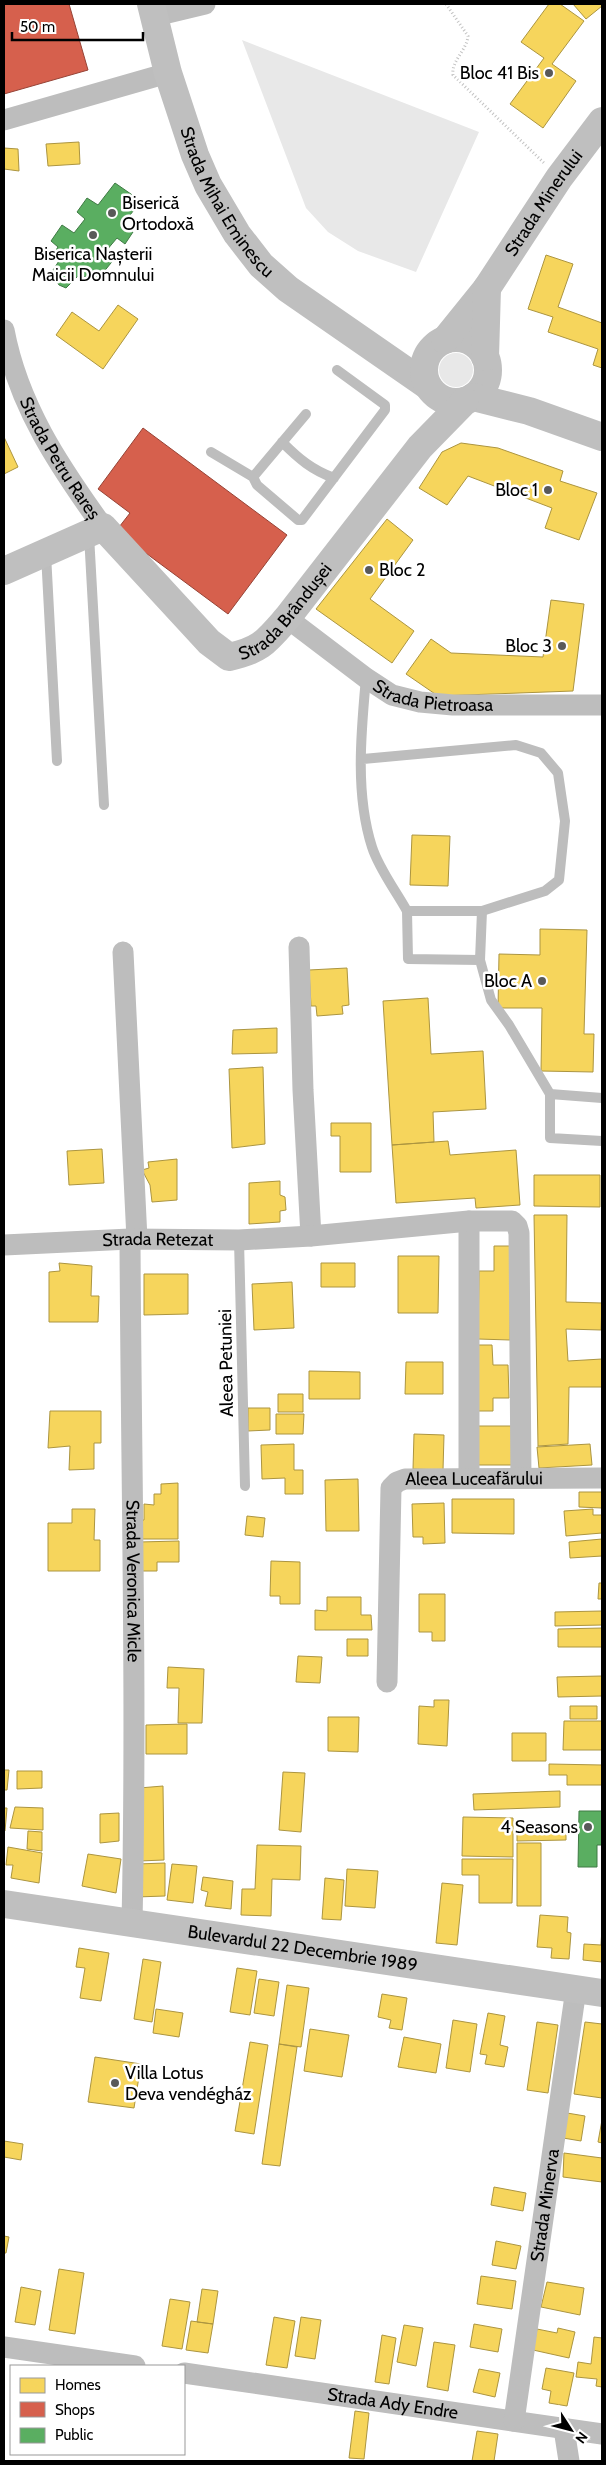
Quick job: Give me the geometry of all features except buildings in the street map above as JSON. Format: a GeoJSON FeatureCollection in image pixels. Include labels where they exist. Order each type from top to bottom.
{"type":"FeatureCollection","features":[{"type":"Feature","properties":{"kind":"street"},"geometry":{"type":"LineString","coordinates":[[153,10],[205,4]]}},
{"type":"Feature","properties":{"kind":"street","name":"Strada Mihai Eminescu"},"geometry":{"type":"LineString","coordinates":[[153,10],[168,72],[195,155],[208,185],[237,234],[261,265],[288,289],[431,390]]}},
{"type":"Feature","properties":{"kind":"street"},"geometry":{"type":"LineString","coordinates":[[4,120],[168,72]]}},
{"type":"Feature","properties":{"kind":"street","name":"Strada Minerului"},"geometry":{"type":"LineString","coordinates":[[431,390],[425,378],[426,359],[487,288],[559,178],[602,121]]}},
{"type":"Feature","properties":{"kind":"street"},"geometry":{"type":"LineString","coordinates":[[469,399],[484,384],[487,288]]}},
{"type":"Feature","properties":{"kind":"street","name":"Strada Petru Rareș"},"geometry":{"type":"LineString","coordinates":[[4,330],[9,357],[24,398],[41,434],[96,531]]}},
{"type":"Feature","properties":{"kind":"street"},"geometry":{"type":"LineString","coordinates":[[374,348],[464,339],[480,349],[486,362],[529,411]]}},
{"type":"Feature","properties":{"kind":"street"},"geometry":{"type":"LineString","coordinates":[[431,390],[448,401],[469,399],[529,411],[602,436]]}},
{"type":"Feature","properties":{"kind":"street","name":"Strada Brândușei"},"geometry":{"type":"LineString","coordinates":[[420,447],[431,390]]}},
{"type":"Feature","properties":{"kind":"street","name":"Strada Brândușei"},"geometry":{"type":"LineString","coordinates":[[96,531],[209,642],[229,657],[251,652],[268,639],[287,618],[420,447],[469,399]]}},
{"type":"Feature","properties":{"kind":"street"},"geometry":{"type":"LineString","coordinates":[[4,571],[96,531]]}},
{"type":"Feature","properties":{"kind":"street","name":"Strada Pietroasa"},"geometry":{"type":"LineString","coordinates":[[287,618],[366,678],[392,695],[420,702],[453,705],[602,705]]}},
{"type":"Feature","properties":{"kind":"street"},"geometry":{"type":"LineString","coordinates":[[299,946],[303,1090],[311,1236]]}},
{"type":"Feature","properties":{"kind":"street","name":"Strada Veronica Micle"},"geometry":{"type":"LineString","coordinates":[[123,952],[133,1239],[132,1622],[135,1772],[132,1923]]}},
{"type":"Feature","properties":{"kind":"street"},"geometry":{"type":"LineString","coordinates":[[469,1221],[469,1477]]}},
{"type":"Feature","properties":{"kind":"street","name":"Strada Retezat"},"geometry":{"type":"LineString","coordinates":[[4,1245],[133,1239],[239,1240],[311,1236],[469,1221],[512,1221],[517,1226],[519,1233],[521,1478]]}},
{"type":"Feature","properties":{"kind":"street","name":"Aleea Luceafărului"},"geometry":{"type":"LineString","coordinates":[[387,1682],[392,1488],[397,1482],[405,1479],[469,1477],[602,1478]]}},
{"type":"Feature","properties":{"kind":"street","name":"Bulevardul 22 Decembrie 1989"},"geometry":{"type":"LineString","coordinates":[[4,1904],[589,1991]]}},
{"type":"Feature","properties":{"kind":"street","name":"Strada Minerva"},"geometry":{"type":"LineString","coordinates":[[514,2421],[589,1991]]}},
{"type":"Feature","properties":{"kind":"street"},"geometry":{"type":"LineString","coordinates":[[4,2347],[128,2365]]}},
{"type":"Feature","properties":{"kind":"street","name":"Strada Ady Endre"},"geometry":{"type":"LineString","coordinates":[[185,2373],[602,2434]]}},
{"type":"Feature","properties":{"kind":"street"},"geometry":{"type":"LineString","coordinates":[[564,2429],[569,2461]]}},
{"type":"Feature","properties":{"kind":"lane"},"geometry":{"type":"LineString","coordinates":[[210,452],[253,477],[256,485],[298,520],[302,520],[385,410],[385,405],[337,370]]}},
{"type":"Feature","properties":{"kind":"lane"},"geometry":{"type":"LineString","coordinates":[[253,477],[306,414]]}},
{"type":"Feature","properties":{"kind":"lane"},"geometry":{"type":"LineString","coordinates":[[282,442],[309,467],[334,478]]}},
{"type":"Feature","properties":{"kind":"lane"},"geometry":{"type":"LineString","coordinates":[[96,531],[104,806]]}},
{"type":"Feature","properties":{"kind":"lane"},"geometry":{"type":"LineString","coordinates":[[46,553],[56,761]]}},
{"type":"Feature","properties":{"kind":"lane"},"geometry":{"type":"LineString","coordinates":[[366,678],[363,759],[364,812],[372,849],[407,911],[408,959],[480,960]]}},
{"type":"Feature","properties":{"kind":"lane"},"geometry":{"type":"LineString","coordinates":[[363,759],[516,745],[541,753],[558,773],[565,821],[559,880],[546,891],[482,911],[407,911]]}},
{"type":"Feature","properties":{"kind":"lane"},"geometry":{"type":"LineString","coordinates":[[482,911],[480,960],[491,1000],[509,1025],[550,1094],[550,1138],[602,1141]]}},
{"type":"Feature","properties":{"kind":"lane"},"geometry":{"type":"LineString","coordinates":[[550,1094],[602,1098]]}},
{"type":"Feature","properties":{"kind":"lane","name":"Aleea Petuniei"},"geometry":{"type":"LineString","coordinates":[[239,1240],[245,1486]]}},
{"type":"Feature","properties":{"kind":"path"},"geometry":{"type":"LineString","coordinates":[[446,4],[468,36],[467,44],[452,70],[453,75],[559,178]]}},
{"type":"Feature","properties":{"kind":"shaded area"},"geometry":{"type":"Polygon","coordinates":[[[242,40],[479,132],[416,272],[358,251],[328,232],[306,208],[242,40]]]}},
{"type":"Feature","properties":{"kind":"shaded area"},"geometry":{"type":"Polygon","coordinates":[[[456,353],[468,358],[473,370],[468,382],[456,387],[444,382],[439,370],[444,358],[456,353]]]}},
{"type":"Feature","properties":{"kind":"place","name":"Bloc 41 Bis"},"geometry":{"type":"Point","coordinates":[549,73]}},
{"type":"Feature","properties":{"kind":"place","name":"Biserică Ortodoxă"},"geometry":{"type":"Point","coordinates":[112,213]}},
{"type":"Feature","properties":{"kind":"place","name":"Biserica Nașterii Maicii Domnului"},"geometry":{"type":"Point","coordinates":[93,235]}},
{"type":"Feature","properties":{"kind":"place","name":"Bloc 1"},"geometry":{"type":"Point","coordinates":[548,490]}},
{"type":"Feature","properties":{"kind":"place","name":"Bloc 2"},"geometry":{"type":"Point","coordinates":[369,570]}},
{"type":"Feature","properties":{"kind":"place","name":"Bloc 3"},"geometry":{"type":"Point","coordinates":[562,646]}},
{"type":"Feature","properties":{"kind":"place","name":"Bloc A"},"geometry":{"type":"Point","coordinates":[542,981]}},
{"type":"Feature","properties":{"kind":"place","name":"4 Seasons"},"geometry":{"type":"Point","coordinates":[588,1827]}},
{"type":"Feature","properties":{"kind":"place","name":"Villa Lotus Deva vendégház"},"geometry":{"type":"Point","coordinates":[115,2083]}}]}
